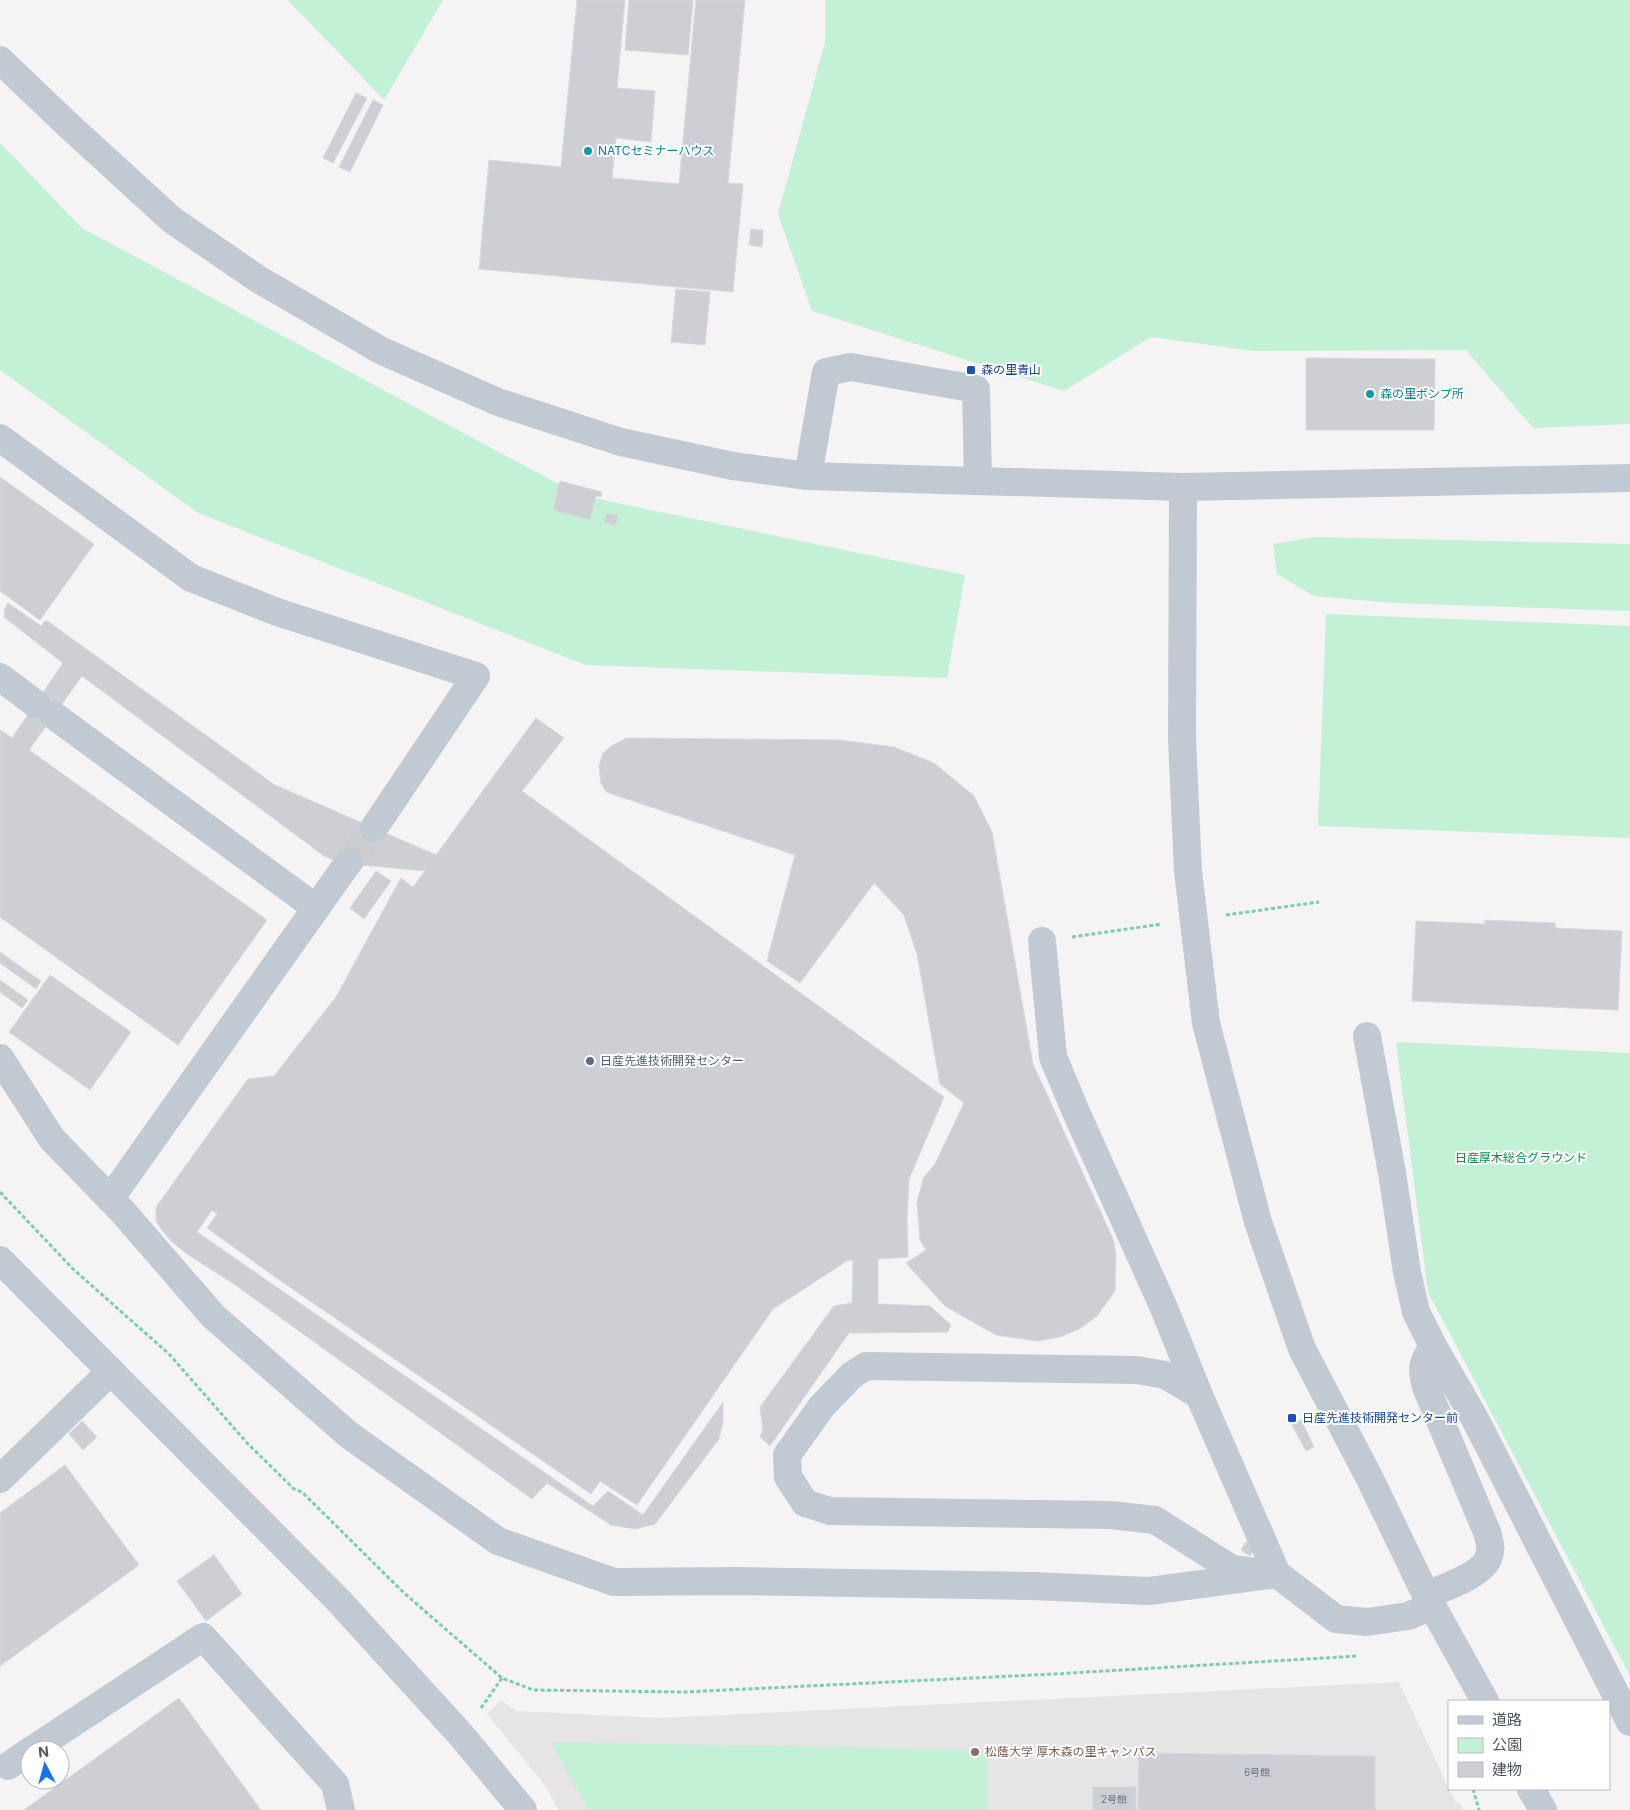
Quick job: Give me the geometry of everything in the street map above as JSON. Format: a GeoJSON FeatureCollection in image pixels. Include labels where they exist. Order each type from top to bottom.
{"type":"FeatureCollection","features":[{"type":"Feature","properties":{"kind":"street"},"geometry":{"type":"LineString","coordinates":[[0,60],[172,220],[258,279],[382,351],[498,402],[621,442],[733,466],[808,476],[1183,487],[1630,478]]}},
{"type":"Feature","properties":{"kind":"street"},"geometry":{"type":"LineString","coordinates":[[808,476],[826,372],[851,366],[976,389],[978,481]]}},
{"type":"Feature","properties":{"kind":"street"},"geometry":{"type":"LineString","coordinates":[[0,438],[191,578],[277,612],[476,676],[374,828]]}},
{"type":"Feature","properties":{"kind":"street"},"geometry":{"type":"LineString","coordinates":[[1183,487],[1182,739],[1188,872],[1206,1023],[1258,1222],[1302,1349],[1369,1477],[1429,1601],[1484,1700]]}},
{"type":"Feature","properties":{"kind":"street"},"geometry":{"type":"LineString","coordinates":[[0,677],[316,908]]}},
{"type":"Feature","properties":{"kind":"street"},"geometry":{"type":"LineString","coordinates":[[110,1199],[348,863]]}},
{"type":"Feature","properties":{"kind":"street"},"geometry":{"type":"LineString","coordinates":[[1042,941],[1053,1056],[1076,1112],[1164,1308],[1199,1395],[1277,1574],[1336,1619],[1366,1622],[1408,1616],[1480,1568],[1489,1558],[1490,1547],[1487,1532],[1423,1376],[1424,1360],[1433,1346]]}},
{"type":"Feature","properties":{"kind":"street"},"geometry":{"type":"LineString","coordinates":[[1368,1036],[1407,1272],[1416,1312],[1433,1346],[1476,1419],[1630,1722]]}},
{"type":"Feature","properties":{"kind":"street"},"geometry":{"type":"LineString","coordinates":[[0,1058],[52,1139],[110,1199],[213,1316],[349,1435],[498,1541],[614,1582],[737,1581],[1032,1586],[1149,1591],[1277,1574]]}},
{"type":"Feature","properties":{"kind":"street"},"geometry":{"type":"LineString","coordinates":[[0,1260],[338,1600],[461,1735],[523,1810]]}},
{"type":"Feature","properties":{"kind":"street"},"geometry":{"type":"LineString","coordinates":[[1199,1395],[1165,1375],[1137,1370],[866,1366],[852,1375],[822,1406],[787,1455],[788,1477],[805,1503],[830,1511],[1110,1515],[1156,1520],[1232,1569],[1277,1574]]}},
{"type":"Feature","properties":{"kind":"street"},"geometry":{"type":"LineString","coordinates":[[0,1478],[111,1371]]}},
{"type":"Feature","properties":{"kind":"street"},"geometry":{"type":"LineString","coordinates":[[48,1740],[203,1637],[334,1784],[341,1810]]}},
{"type":"Feature","properties":{"kind":"street"},"geometry":{"type":"LineString","coordinates":[[8,1766],[20,1758]]}},
{"type":"Feature","properties":{"kind":"street"},"geometry":{"type":"LineString","coordinates":[[1532,1790],[1543,1810]]}},
{"type":"Feature","properties":{"kind":"path"},"geometry":{"type":"LineString","coordinates":[[0,1192],[73,1269],[169,1354],[248,1444],[294,1489],[302,1492],[404,1593],[502,1678],[533,1690],[685,1692],[1064,1673],[1363,1655]]}},
{"type":"Feature","properties":{"kind":"path"},"geometry":{"type":"LineString","coordinates":[[1473,1790],[1479,1810]]}},
{"type":"Feature","properties":{"kind":"shaded area","name":"松蔭大学 厚木森の里キャンパス"},"geometry":{"type":"Polygon","coordinates":[[[1399,1682],[1448,1790],[1456,1802],[1461,1804],[1463,1810],[558,1810],[547,1788],[487,1714],[501,1700],[516,1711],[660,1718],[1399,1682]]]}},
{"type":"Feature","properties":{"kind":"green space"},"geometry":{"type":"Polygon","coordinates":[[[288,0],[443,0],[384,100],[288,0]]]}},
{"type":"Feature","properties":{"kind":"green space"},"geometry":{"type":"Polygon","coordinates":[[[825,0],[1630,0],[1630,424],[1533,428],[1466,350],[1254,351],[1151,337],[1064,391],[812,311],[778,214],[825,42],[825,0]]]}},
{"type":"Feature","properties":{"kind":"green space"},"geometry":{"type":"Polygon","coordinates":[[[0,143],[82,228],[579,495],[965,575],[947,678],[586,665],[198,513],[0,370],[0,143]]]}},
{"type":"Feature","properties":{"kind":"green space"},"geometry":{"type":"Polygon","coordinates":[[[1315,537],[1630,544],[1630,611],[1393,603],[1314,596],[1277,574],[1273,544],[1315,537]]]}},
{"type":"Feature","properties":{"kind":"green space"},"geometry":{"type":"Polygon","coordinates":[[[1326,614],[1630,626],[1630,838],[1318,826],[1326,614]]]}},
{"type":"Feature","properties":{"kind":"green space","name":"日産厚木総合グラウンド"},"geometry":{"type":"Polygon","coordinates":[[[1396,1042],[1630,1053],[1630,1676],[1428,1292],[1396,1042]]]}},
{"type":"Feature","properties":{"kind":"green space"},"geometry":{"type":"Polygon","coordinates":[[[551,1742],[988,1750],[988,1810],[588,1810],[551,1742]]]}},
{"type":"Feature","properties":{"kind":"building","name":"NATCセミナーハウス"},"geometry":{"type":"Polygon","coordinates":[[[577,0],[625,0],[617,88],[655,91],[651,142],[616,138],[612,178],[679,184],[696,0],[745,0],[728,183],[743,184],[733,292],[479,269],[489,160],[561,167],[577,0]]]}},
{"type":"Feature","properties":{"kind":"building"},"geometry":{"type":"Polygon","coordinates":[[[629,0],[693,0],[688,55],[625,50],[629,0]]]}},
{"type":"Feature","properties":{"kind":"building"},"geometry":{"type":"Polygon","coordinates":[[[356,93],[367,98],[333,163],[323,158],[356,93]]]}},
{"type":"Feature","properties":{"kind":"building"},"geometry":{"type":"Polygon","coordinates":[[[373,100],[383,105],[350,172],[339,167],[373,100]]]}},
{"type":"Feature","properties":{"kind":"building"},"geometry":{"type":"Polygon","coordinates":[[[751,229],[763,230],[762,247],[749,245],[751,229]]]}},
{"type":"Feature","properties":{"kind":"building"},"geometry":{"type":"Polygon","coordinates":[[[676,289],[710,292],[705,345],[671,342],[676,289]]]}},
{"type":"Feature","properties":{"kind":"building","name":"森の里ポンプ所"},"geometry":{"type":"Polygon","coordinates":[[[1306,358],[1435,359],[1434,430],[1306,430],[1306,358]]]}},
{"type":"Feature","properties":{"kind":"building"},"geometry":{"type":"Polygon","coordinates":[[[0,477],[94,544],[40,620],[0,591],[0,477]]]}},
{"type":"Feature","properties":{"kind":"building"},"geometry":{"type":"Polygon","coordinates":[[[560,481],[602,492],[601,497],[596,496],[590,520],[553,510],[560,481]]]}},
{"type":"Feature","properties":{"kind":"building"},"geometry":{"type":"Polygon","coordinates":[[[607,513],[618,516],[615,525],[604,522],[607,513]]]}},
{"type":"Feature","properties":{"kind":"building","name":"日産先進技術開発センター"},"geometry":{"type":"Polygon","coordinates":[[[8,603],[41,626],[46,620],[275,785],[436,855],[536,718],[564,738],[522,791],[944,1097],[909,1179],[908,1257],[878,1259],[878,1304],[930,1306],[951,1325],[948,1332],[849,1333],[770,1446],[760,1437],[763,1429],[760,1407],[834,1306],[852,1303],[853,1260],[847,1261],[773,1309],[637,1505],[600,1481],[591,1494],[278,1279],[207,1228],[217,1214],[212,1210],[197,1232],[593,1506],[608,1491],[643,1515],[723,1402],[723,1422],[719,1439],[655,1524],[635,1529],[611,1525],[547,1483],[532,1499],[234,1284],[187,1254],[171,1241],[156,1221],[156,1207],[248,1079],[274,1076],[336,997],[401,878],[413,887],[425,871],[341,863],[324,856],[82,676],[29,750],[267,920],[178,1045],[0,917],[0,730],[12,738],[63,663],[4,617],[5,608],[8,603]]]}},
{"type":"Feature","properties":{"kind":"building"},"geometry":{"type":"Polygon","coordinates":[[[627,738],[839,740],[894,747],[934,763],[974,796],[992,832],[1033,1064],[1113,1239],[1116,1254],[1115,1291],[1097,1316],[1081,1328],[1060,1337],[1037,1341],[996,1335],[945,1306],[906,1263],[926,1250],[920,1240],[917,1202],[924,1177],[935,1164],[964,1103],[940,1084],[917,954],[904,915],[874,883],[800,983],[767,961],[795,855],[606,792],[601,783],[599,766],[603,753],[627,738]]]}},
{"type":"Feature","properties":{"kind":"building"},"geometry":{"type":"Polygon","coordinates":[[[376,871],[391,881],[364,919],[350,908],[376,871]]]}},
{"type":"Feature","properties":{"kind":"building"},"geometry":{"type":"Polygon","coordinates":[[[1485,920],[1555,923],[1555,928],[1622,931],[1618,1010],[1412,1001],[1416,921],[1485,924],[1485,920]]]}},
{"type":"Feature","properties":{"kind":"building"},"geometry":{"type":"Polygon","coordinates":[[[0,952],[41,981],[36,989],[0,963],[0,952]]]}},
{"type":"Feature","properties":{"kind":"building"},"geometry":{"type":"Polygon","coordinates":[[[50,975],[131,1032],[90,1090],[9,1032],[50,975]]]}},
{"type":"Feature","properties":{"kind":"building"},"geometry":{"type":"Polygon","coordinates":[[[0,980],[28,1000],[22,1008],[0,992],[0,980]]]}},
{"type":"Feature","properties":{"kind":"building"},"geometry":{"type":"Polygon","coordinates":[[[1301,1420],[1314,1447],[1306,1451],[1292,1425],[1301,1420]]]}},
{"type":"Feature","properties":{"kind":"building"},"geometry":{"type":"Polygon","coordinates":[[[82,1421],[97,1437],[83,1450],[69,1434],[82,1421]]]}},
{"type":"Feature","properties":{"kind":"building"},"geometry":{"type":"Polygon","coordinates":[[[65,1465],[139,1565],[0,1666],[0,1513],[65,1465]]]}},
{"type":"Feature","properties":{"kind":"building"},"geometry":{"type":"Polygon","coordinates":[[[1246,1542],[1255,1548],[1250,1556],[1241,1550],[1246,1542]]]}},
{"type":"Feature","properties":{"kind":"building"},"geometry":{"type":"Polygon","coordinates":[[[214,1555],[242,1594],[206,1621],[177,1581],[214,1555]]]}},
{"type":"Feature","properties":{"kind":"building"},"geometry":{"type":"Polygon","coordinates":[[[179,1698],[261,1810],[24,1810],[52,1790],[70,1790],[70,1777],[179,1698]]]}},
{"type":"Feature","properties":{"kind":"building"},"geometry":{"type":"Polygon","coordinates":[[[1139,1753],[1375,1756],[1375,1810],[1138,1810],[1139,1753]]]}},
{"type":"Feature","properties":{"kind":"building"},"geometry":{"type":"Polygon","coordinates":[[[1093,1787],[1136,1787],[1136,1810],[1093,1810],[1093,1787]]]}},
{"type":"Feature","properties":{"kind":"tunnel"},"geometry":{"type":"LineString","coordinates":[[348,863],[374,828]]}},
{"type":"Feature","properties":{"kind":"place","name":"NATCセミナーハウス"},"geometry":{"type":"Point","coordinates":[588,151]}},
{"type":"Feature","properties":{"kind":"place","name":"森の里青山"},"geometry":{"type":"Point","coordinates":[971,370]}},
{"type":"Feature","properties":{"kind":"place","name":"森の里ポンプ所"},"geometry":{"type":"Point","coordinates":[1370,394]}},
{"type":"Feature","properties":{"kind":"place","name":"日産先進技術開発センター"},"geometry":{"type":"Point","coordinates":[590,1061]}},
{"type":"Feature","properties":{"kind":"place","name":"日産先進技術開発センター前"},"geometry":{"type":"Point","coordinates":[1292,1418]}},
{"type":"Feature","properties":{"kind":"place","name":"松蔭大学 厚木森の里キャンパス"},"geometry":{"type":"Point","coordinates":[975,1752]}}]}
